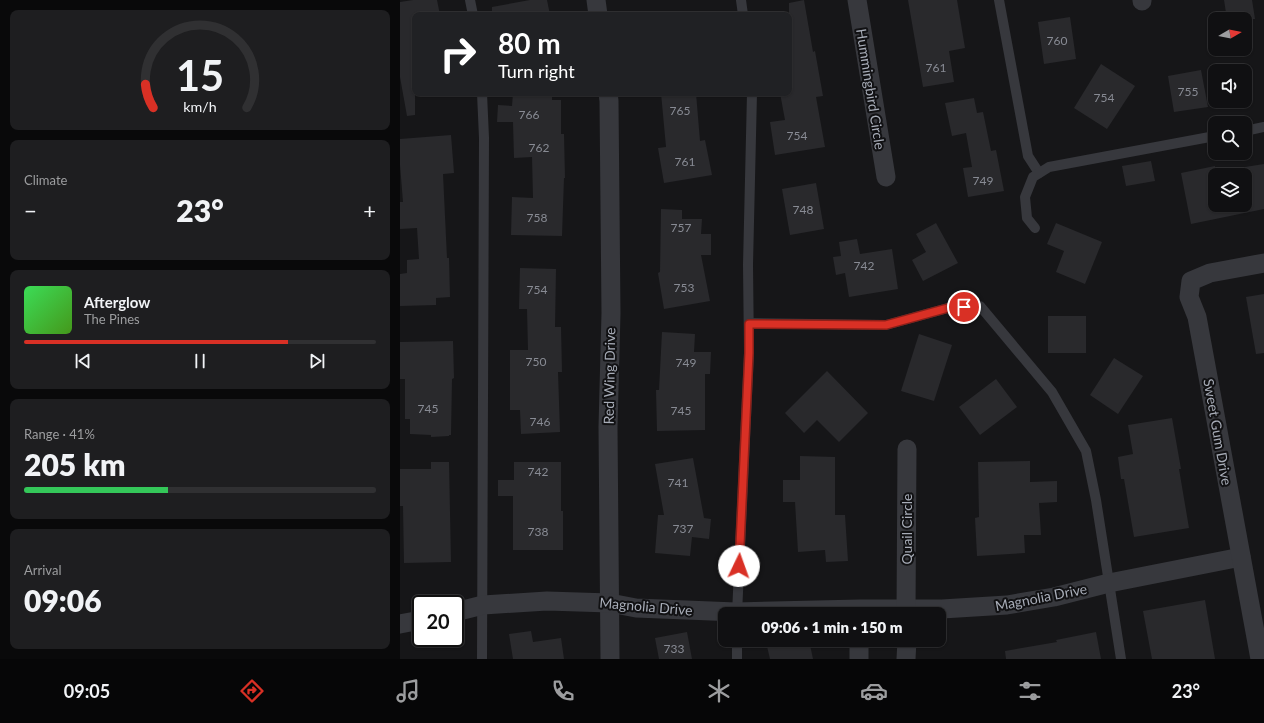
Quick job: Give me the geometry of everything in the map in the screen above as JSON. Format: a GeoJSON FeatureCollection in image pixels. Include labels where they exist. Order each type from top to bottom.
{"type":"FeatureCollection","features":[{"type":"Feature","properties":{"kind":"street"},"geometry":{"type":"LineString","coordinates":[[596,0],[598,12]]}},
{"type":"Feature","properties":{"kind":"street","name":"Hummingbird Circle"},"geometry":{"type":"LineString","coordinates":[[857,0],[886,178]]}},
{"type":"Feature","properties":{"kind":"street","name":"Red Wing Drive"},"geometry":{"type":"LineString","coordinates":[[608,96],[611,305],[608,427],[610,659]]}},
{"type":"Feature","properties":{"kind":"street","name":"Sweet Gum Drive"},"geometry":{"type":"LineString","coordinates":[[1260,659],[1197,317],[1189,297],[1191,281],[1210,273],[1264,264]]}},
{"type":"Feature","properties":{"kind":"street","name":"Quail Circle"},"geometry":{"type":"LineString","coordinates":[[906,607],[907,449]]}},
{"type":"Feature","properties":{"kind":"street","name":"Magnolia Drive"},"geometry":{"type":"LineString","coordinates":[[946,609],[1007,605],[1241,557]]}},
{"type":"Feature","properties":{"kind":"street","name":"Magnolia Drive"},"geometry":{"type":"LineString","coordinates":[[464,610],[483,606],[547,601],[610,603],[636,608],[718,612]]}},
{"type":"Feature","properties":{"kind":"street"},"geometry":{"type":"LineString","coordinates":[[400,624],[412,622]]}},
{"type":"Feature","properties":{"kind":"street"},"geometry":{"type":"LineString","coordinates":[[859,647],[859,659]]}},
{"type":"Feature","properties":{"kind":"street"},"geometry":{"type":"LineString","coordinates":[[906,659],[907,647]]}},
{"type":"Feature","properties":{"kind":"lane"},"geometry":{"type":"LineString","coordinates":[[470,0],[472,12]]}},
{"type":"Feature","properties":{"kind":"lane"},"geometry":{"type":"LineString","coordinates":[[741,0],[743,12]]}},
{"type":"Feature","properties":{"kind":"lane"},"geometry":{"type":"LineString","coordinates":[[999,0],[1028,156],[1039,173]]}},
{"type":"Feature","properties":{"kind":"lane"},"geometry":{"type":"LineString","coordinates":[[482,96],[484,138],[482,659]]}},
{"type":"Feature","properties":{"kind":"lane"},"geometry":{"type":"LineString","coordinates":[[736,607],[749,353],[748,265],[752,96]]}},
{"type":"Feature","properties":{"kind":"lane"},"geometry":{"type":"LineString","coordinates":[[1252,130],[1264,127]]}},
{"type":"Feature","properties":{"kind":"lane"},"geometry":{"type":"LineString","coordinates":[[1035,228],[1028,218],[1025,197],[1033,177],[1039,173],[1049,168],[1208,137]]}},
{"type":"Feature","properties":{"kind":"lane"},"geometry":{"type":"LineString","coordinates":[[749,324],[886,325],[948,308],[980,306],[1052,392],[1086,450],[1096,500],[1121,659]]}},
{"type":"Feature","properties":{"kind":"lane"},"geometry":{"type":"LineString","coordinates":[[737,647],[737,659]]}},
{"type":"Feature","properties":{"kind":"building"},"geometry":{"type":"Polygon","coordinates":[[[413,0],[437,0],[439,12],[412,12],[412,96],[415,96],[415,115],[407,116],[400,77],[400,2],[413,0]]]}},
{"type":"Feature","properties":{"kind":"building"},"geometry":{"type":"Polygon","coordinates":[[[530,0],[547,0],[549,12],[492,12],[492,7],[530,0]]]}},
{"type":"Feature","properties":{"kind":"building"},"geometry":{"type":"Polygon","coordinates":[[[804,0],[813,52],[815,51],[823,96],[816,97],[825,147],[775,155],[770,122],[785,120],[781,96],[792,96],[792,12],[789,12],[789,3],[804,0]]]}},
{"type":"Feature","properties":{"kind":"building"},"geometry":{"type":"Polygon","coordinates":[[[908,0],[957,0],[965,48],[949,51],[954,82],[923,87],[908,0]]]}},
{"type":"Feature","properties":{"kind":"building"},"geometry":{"type":"Polygon","coordinates":[[[1224,0],[1252,0],[1255,19],[1252,19],[1252,12],[1226,12],[1224,0]]]}},
{"type":"Feature","properties":{"kind":"building"},"geometry":{"type":"Polygon","coordinates":[[[1070,17],[1076,59],[1044,64],[1038,22],[1070,17]]]}},
{"type":"Feature","properties":{"kind":"building"},"geometry":{"type":"Polygon","coordinates":[[[1101,64],[1135,86],[1107,129],[1074,108],[1101,64]]]}},
{"type":"Feature","properties":{"kind":"building"},"geometry":{"type":"Polygon","coordinates":[[[1201,70],[1208,107],[1174,112],[1168,76],[1201,70]]]}},
{"type":"Feature","properties":{"kind":"building"},"geometry":{"type":"Polygon","coordinates":[[[513,96],[552,96],[552,100],[561,100],[561,134],[564,134],[565,178],[562,236],[511,235],[512,197],[533,198],[532,157],[514,158],[513,122],[497,122],[498,105],[512,106],[513,96]]]}},
{"type":"Feature","properties":{"kind":"building"},"geometry":{"type":"Polygon","coordinates":[[[661,96],[696,96],[700,141],[705,140],[712,175],[664,183],[658,148],[666,147],[661,96]]]}},
{"type":"Feature","properties":{"kind":"building"},"geometry":{"type":"Polygon","coordinates":[[[974,98],[977,113],[983,112],[991,151],[996,150],[1004,191],[968,197],[963,168],[972,167],[966,133],[952,136],[945,103],[974,98]]]}},
{"type":"Feature","properties":{"kind":"building"},"geometry":{"type":"Polygon","coordinates":[[[451,135],[454,173],[443,174],[447,258],[449,258],[450,297],[436,298],[436,305],[400,306],[400,274],[407,273],[407,260],[419,259],[417,228],[400,229],[400,202],[403,202],[400,165],[400,139],[451,135]]]}},
{"type":"Feature","properties":{"kind":"building"},"geometry":{"type":"Polygon","coordinates":[[[1151,161],[1155,181],[1126,186],[1122,166],[1151,161]]]}},
{"type":"Feature","properties":{"kind":"building"},"geometry":{"type":"Polygon","coordinates":[[[1264,164],[1264,209],[1252,211],[1252,168],[1245,167],[1264,164]]]}},
{"type":"Feature","properties":{"kind":"building"},"geometry":{"type":"Polygon","coordinates":[[[1215,166],[1215,168],[1208,168],[1208,212],[1249,212],[1191,224],[1181,173],[1215,166]]]}},
{"type":"Feature","properties":{"kind":"building"},"geometry":{"type":"Polygon","coordinates":[[[816,183],[824,229],[790,235],[782,189],[816,183]]]}},
{"type":"Feature","properties":{"kind":"building"},"geometry":{"type":"Polygon","coordinates":[[[661,209],[682,210],[682,219],[702,219],[701,234],[711,234],[711,255],[701,255],[710,301],[664,309],[658,273],[660,272],[661,209]]]}},
{"type":"Feature","properties":{"kind":"building"},"geometry":{"type":"Polygon","coordinates":[[[936,223],[958,263],[923,281],[912,260],[926,252],[916,234],[936,223]]]}},
{"type":"Feature","properties":{"kind":"building"},"geometry":{"type":"Polygon","coordinates":[[[1056,223],[1102,242],[1085,284],[1056,272],[1064,251],[1047,244],[1056,223]]]}},
{"type":"Feature","properties":{"kind":"building"},"geometry":{"type":"Polygon","coordinates":[[[857,239],[860,254],[892,249],[898,289],[849,297],[845,273],[836,275],[833,257],[841,256],[839,242],[857,239]]]}},
{"type":"Feature","properties":{"kind":"building"},"geometry":{"type":"Polygon","coordinates":[[[520,268],[556,269],[555,327],[561,327],[562,372],[558,372],[560,432],[521,434],[520,410],[510,410],[510,350],[528,350],[527,309],[519,309],[520,268]]]}},
{"type":"Feature","properties":{"kind":"building"},"geometry":{"type":"Polygon","coordinates":[[[1264,294],[1264,353],[1256,354],[1246,297],[1264,294]]]}},
{"type":"Feature","properties":{"kind":"building"},"geometry":{"type":"Polygon","coordinates":[[[1048,316],[1086,316],[1086,353],[1048,353],[1048,316]]]}},
{"type":"Feature","properties":{"kind":"building"},"geometry":{"type":"Polygon","coordinates":[[[662,332],[695,334],[694,352],[711,352],[710,374],[705,374],[705,430],[657,431],[656,390],[659,390],[662,332]]]}},
{"type":"Feature","properties":{"kind":"building"},"geometry":{"type":"Polygon","coordinates":[[[919,334],[952,345],[934,401],[901,391],[919,334]]]}},
{"type":"Feature","properties":{"kind":"building"},"geometry":{"type":"Polygon","coordinates":[[[453,341],[454,378],[452,379],[451,435],[431,437],[431,435],[410,434],[410,419],[405,419],[405,379],[400,379],[400,342],[453,341]]]}},
{"type":"Feature","properties":{"kind":"building"},"geometry":{"type":"Polygon","coordinates":[[[1114,358],[1143,376],[1118,414],[1090,395],[1114,358]]]}},
{"type":"Feature","properties":{"kind":"building"},"geometry":{"type":"Polygon","coordinates":[[[827,371],[868,413],[839,442],[817,420],[804,433],[785,413],[827,371]]]}},
{"type":"Feature","properties":{"kind":"building"},"geometry":{"type":"Polygon","coordinates":[[[996,379],[1017,407],[980,435],[959,407],[996,379]]]}},
{"type":"Feature","properties":{"kind":"building"},"geometry":{"type":"Polygon","coordinates":[[[1172,418],[1189,528],[1134,537],[1124,479],[1121,479],[1118,457],[1133,454],[1128,425],[1172,418]]]}},
{"type":"Feature","properties":{"kind":"building"},"geometry":{"type":"Polygon","coordinates":[[[800,456],[835,457],[835,515],[845,515],[848,561],[826,562],[825,550],[798,552],[795,502],[783,502],[783,480],[800,480],[800,456]]]}},
{"type":"Feature","properties":{"kind":"building"},"geometry":{"type":"Polygon","coordinates":[[[693,458],[704,518],[711,519],[709,539],[692,537],[690,556],[655,553],[658,515],[664,515],[655,464],[693,458]]]}},
{"type":"Feature","properties":{"kind":"building"},"geometry":{"type":"Polygon","coordinates":[[[1030,461],[1030,482],[1057,481],[1057,502],[1039,503],[1041,535],[1024,535],[1025,553],[977,556],[975,518],[979,517],[978,462],[1030,461]]]}},
{"type":"Feature","properties":{"kind":"building"},"geometry":{"type":"Polygon","coordinates":[[[431,462],[449,462],[451,562],[404,563],[403,506],[400,506],[400,469],[431,469],[431,462]]]}},
{"type":"Feature","properties":{"kind":"building"},"geometry":{"type":"Polygon","coordinates":[[[514,462],[561,462],[563,550],[513,550],[513,496],[498,496],[498,480],[514,480],[514,462]]]}},
{"type":"Feature","properties":{"kind":"building"},"geometry":{"type":"Polygon","coordinates":[[[1205,600],[1215,659],[1152,659],[1143,611],[1205,600]]]}},
{"type":"Feature","properties":{"kind":"building"},"geometry":{"type":"Polygon","coordinates":[[[531,631],[533,642],[561,638],[564,659],[513,659],[509,634],[531,631]]]}},
{"type":"Feature","properties":{"kind":"building"},"geometry":{"type":"Polygon","coordinates":[[[687,632],[692,659],[659,659],[655,638],[687,632]]]}},
{"type":"Feature","properties":{"kind":"building"},"geometry":{"type":"Polygon","coordinates":[[[1096,632],[1101,659],[1006,659],[1005,651],[1057,642],[1056,640],[1096,632]]]}},
{"type":"Feature","properties":{"kind":"building"},"geometry":{"type":"Polygon","coordinates":[[[767,647],[810,647],[813,659],[770,659],[767,647]]]}},
{"type":"Feature","properties":{"kind":"route"},"geometry":{"type":"LineString","coordinates":[[739,566],[749,324],[886,325],[948,308],[964,307]]}}]}
